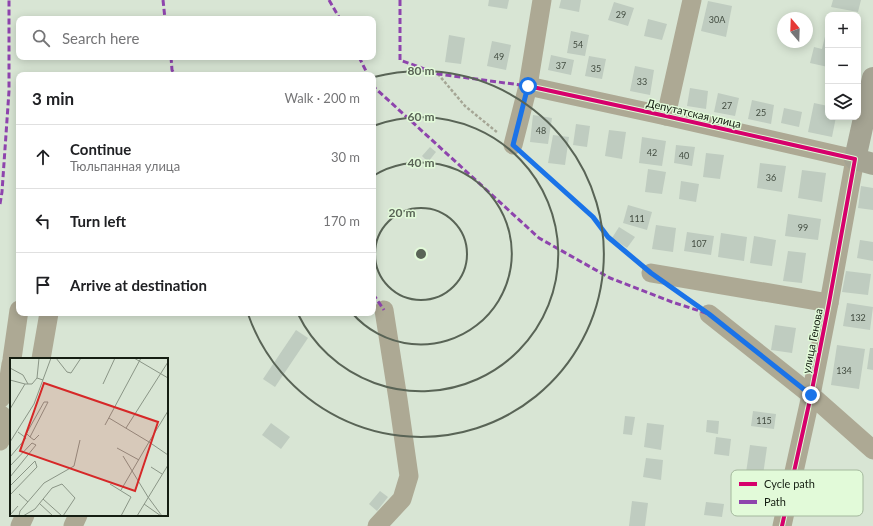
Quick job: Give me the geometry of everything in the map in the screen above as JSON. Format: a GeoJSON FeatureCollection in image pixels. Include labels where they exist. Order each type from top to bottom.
{"type":"FeatureCollection","features":[{"type":"Feature","properties":{"kind":"main road","name":"улица Генова"},"geometry":{"type":"LineString","coordinates":[[864,162],[873,78]]}},
{"type":"Feature","properties":{"kind":"street"},"geometry":{"type":"LineString","coordinates":[[513,145],[528,86],[542,0]]}},
{"type":"Feature","properties":{"kind":"street"},"geometry":{"type":"LineString","coordinates":[[666,116],[692,0]]}},
{"type":"Feature","properties":{"kind":"street","name":"Депутатская улица"},"geometry":{"type":"LineString","coordinates":[[528,86],[864,162]]}},
{"type":"Feature","properties":{"kind":"street","name":"улица Генова"},"geometry":{"type":"LineString","coordinates":[[794,470],[829,303],[864,162]]}},
{"type":"Feature","properties":{"kind":"street"},"geometry":{"type":"LineString","coordinates":[[651,273],[829,303]]}},
{"type":"Feature","properties":{"kind":"street"},"geometry":{"type":"LineString","coordinates":[[377,526],[402,499],[409,476],[384,310]]}},
{"type":"Feature","properties":{"kind":"street"},"geometry":{"type":"LineString","coordinates":[[709,314],[811,395],[873,450]]}},
{"type":"Feature","properties":{"kind":"street"},"geometry":{"type":"LineString","coordinates":[[12,358],[18,316]]}},
{"type":"Feature","properties":{"kind":"street"},"geometry":{"type":"LineString","coordinates":[[41,358],[48,316]]}},
{"type":"Feature","properties":{"kind":"street"},"geometry":{"type":"LineString","coordinates":[[6,394],[10,370]]}},
{"type":"Feature","properties":{"kind":"street"},"geometry":{"type":"LineString","coordinates":[[0,414],[8,420],[0,441]]}},
{"type":"Feature","properties":{"kind":"street"},"geometry":{"type":"LineString","coordinates":[[20,526],[25,516]]}},
{"type":"Feature","properties":{"kind":"street"},"geometry":{"type":"LineString","coordinates":[[73,526],[78,516]]}},
{"type":"Feature","properties":{"kind":"street","name":"улица Генова"},"geometry":{"type":"LineString","coordinates":[[782,526],[784,516]]}},
{"type":"Feature","properties":{"kind":"path"},"geometry":{"type":"LineString","coordinates":[[438,74],[465,106],[513,145],[593,217],[608,237],[651,273]]}},
{"type":"Feature","properties":{"kind":"path"},"geometry":{"type":"LineString","coordinates":[[683,296],[709,314]]}},
{"type":"Feature","properties":{"kind":"building"},"geometry":{"type":"Polygon","coordinates":[[[489,0],[509,0],[507,9],[488,6],[489,0]]]}},
{"type":"Feature","properties":{"kind":"building"},"geometry":{"type":"Polygon","coordinates":[[[561,0],[581,0],[579,12],[559,8],[561,0]]]}},
{"type":"Feature","properties":{"kind":"building"},"geometry":{"type":"Polygon","coordinates":[[[833,0],[861,0],[858,12],[831,7],[833,0]]]}},
{"type":"Feature","properties":{"kind":"building"},"geometry":{"type":"Polygon","coordinates":[[[708,1],[732,6],[726,37],[701,31],[708,1]]]}},
{"type":"Feature","properties":{"kind":"building"},"geometry":{"type":"Polygon","coordinates":[[[614,2],[634,8],[628,26],[608,20],[614,2]]]}},
{"type":"Feature","properties":{"kind":"building"},"geometry":{"type":"Polygon","coordinates":[[[648,19],[667,24],[662,40],[644,36],[648,19]]]}},
{"type":"Feature","properties":{"kind":"building"},"geometry":{"type":"Polygon","coordinates":[[[571,31],[589,35],[585,56],[567,53],[571,31]]]}},
{"type":"Feature","properties":{"kind":"building"},"geometry":{"type":"Polygon","coordinates":[[[449,35],[465,38],[461,64],[445,62],[449,35]]]}},
{"type":"Feature","properties":{"kind":"building"},"geometry":{"type":"Polygon","coordinates":[[[825,36],[825,66],[810,63],[814,47],[822,49],[825,36]]]}},
{"type":"Feature","properties":{"kind":"building"},"geometry":{"type":"Polygon","coordinates":[[[492,41],[511,45],[506,70],[487,66],[492,41]]]}},
{"type":"Feature","properties":{"kind":"building"},"geometry":{"type":"Polygon","coordinates":[[[551,55],[574,60],[571,75],[548,70],[551,55]]]}},
{"type":"Feature","properties":{"kind":"building"},"geometry":{"type":"Polygon","coordinates":[[[589,56],[606,59],[602,79],[585,76],[589,56]]]}},
{"type":"Feature","properties":{"kind":"building"},"geometry":{"type":"Polygon","coordinates":[[[635,66],[654,70],[650,95],[630,91],[635,66]]]}},
{"type":"Feature","properties":{"kind":"building"},"geometry":{"type":"Polygon","coordinates":[[[690,88],[708,91],[706,109],[687,106],[690,88]]]}},
{"type":"Feature","properties":{"kind":"building"},"geometry":{"type":"Polygon","coordinates":[[[718,93],[739,98],[735,116],[714,112],[718,93]]]}},
{"type":"Feature","properties":{"kind":"building"},"geometry":{"type":"Polygon","coordinates":[[[752,100],[774,105],[771,124],[748,119],[752,100]]]}},
{"type":"Feature","properties":{"kind":"building"},"geometry":{"type":"Polygon","coordinates":[[[814,103],[825,105],[825,120],[835,120],[832,137],[808,132],[814,103]]]}},
{"type":"Feature","properties":{"kind":"building"},"geometry":{"type":"Polygon","coordinates":[[[784,108],[802,112],[799,127],[781,123],[784,108]]]}},
{"type":"Feature","properties":{"kind":"building"},"geometry":{"type":"Polygon","coordinates":[[[533,115],[552,118],[548,144],[530,142],[533,115]]]}},
{"type":"Feature","properties":{"kind":"building"},"geometry":{"type":"Polygon","coordinates":[[[576,124],[590,126],[587,147],[573,145],[576,124]]]}},
{"type":"Feature","properties":{"kind":"building"},"geometry":{"type":"Polygon","coordinates":[[[609,130],[626,132],[622,159],[605,156],[609,130]]]}},
{"type":"Feature","properties":{"kind":"building"},"geometry":{"type":"Polygon","coordinates":[[[553,135],[569,137],[565,165],[548,163],[553,135]]]}},
{"type":"Feature","properties":{"kind":"building"},"geometry":{"type":"Polygon","coordinates":[[[642,137],[666,141],[662,166],[639,163],[642,137]]]}},
{"type":"Feature","properties":{"kind":"building"},"geometry":{"type":"Polygon","coordinates":[[[676,145],[695,147],[692,166],[674,163],[676,145]]]}},
{"type":"Feature","properties":{"kind":"building"},"geometry":{"type":"Polygon","coordinates":[[[430,147],[436,152],[428,162],[422,156],[430,147]]]}},
{"type":"Feature","properties":{"kind":"building"},"geometry":{"type":"Polygon","coordinates":[[[706,153],[724,155],[720,179],[703,177],[706,153]]]}},
{"type":"Feature","properties":{"kind":"building"},"geometry":{"type":"Polygon","coordinates":[[[760,163],[786,166],[782,192],[757,188],[760,163]]]}},
{"type":"Feature","properties":{"kind":"building"},"geometry":{"type":"Polygon","coordinates":[[[648,169],[666,172],[662,194],[645,192],[648,169]]]}},
{"type":"Feature","properties":{"kind":"building"},"geometry":{"type":"Polygon","coordinates":[[[802,170],[826,173],[822,202],[798,198],[802,170]]]}},
{"type":"Feature","properties":{"kind":"building"},"geometry":{"type":"Polygon","coordinates":[[[681,181],[699,184],[696,202],[679,199],[681,181]]]}},
{"type":"Feature","properties":{"kind":"building"},"geometry":{"type":"Polygon","coordinates":[[[861,186],[873,188],[873,210],[858,208],[861,186]]]}},
{"type":"Feature","properties":{"kind":"building"},"geometry":{"type":"Polygon","coordinates":[[[628,205],[652,212],[647,230],[623,223],[628,205]]]}},
{"type":"Feature","properties":{"kind":"building"},"geometry":{"type":"Polygon","coordinates":[[[788,214],[821,219],[818,240],[785,236],[788,214]]]}},
{"type":"Feature","properties":{"kind":"building"},"geometry":{"type":"Polygon","coordinates":[[[656,225],[676,228],[673,252],[652,249],[656,225]]]}},
{"type":"Feature","properties":{"kind":"building"},"geometry":{"type":"Polygon","coordinates":[[[619,227],[635,237],[627,248],[612,238],[619,227]]]}},
{"type":"Feature","properties":{"kind":"building"},"geometry":{"type":"Polygon","coordinates":[[[687,232],[714,236],[711,255],[684,251],[687,232]]]}},
{"type":"Feature","properties":{"kind":"building"},"geometry":{"type":"Polygon","coordinates":[[[721,233],[747,237],[744,261],[718,257],[721,233]]]}},
{"type":"Feature","properties":{"kind":"building"},"geometry":{"type":"Polygon","coordinates":[[[754,236],[776,240],[772,266],[750,263],[754,236]]]}},
{"type":"Feature","properties":{"kind":"building"},"geometry":{"type":"Polygon","coordinates":[[[860,240],[873,242],[873,261],[857,258],[860,240]]]}},
{"type":"Feature","properties":{"kind":"building"},"geometry":{"type":"Polygon","coordinates":[[[788,251],[806,253],[802,283],[783,281],[788,251]]]}},
{"type":"Feature","properties":{"kind":"building"},"geometry":{"type":"Polygon","coordinates":[[[846,271],[871,274],[868,295],[842,292],[846,271]]]}},
{"type":"Feature","properties":{"kind":"building"},"geometry":{"type":"Polygon","coordinates":[[[847,303],[873,307],[870,330],[843,326],[847,303]]]}},
{"type":"Feature","properties":{"kind":"building"},"geometry":{"type":"Polygon","coordinates":[[[775,325],[796,328],[792,353],[771,350],[775,325]]]}},
{"type":"Feature","properties":{"kind":"building"},"geometry":{"type":"Polygon","coordinates":[[[296,330],[308,338],[275,387],[263,379],[296,330]]]}},
{"type":"Feature","properties":{"kind":"building"},"geometry":{"type":"Polygon","coordinates":[[[837,345],[865,349],[859,389],[831,385],[837,345]]]}},
{"type":"Feature","properties":{"kind":"building"},"geometry":{"type":"Polygon","coordinates":[[[870,348],[873,348],[873,370],[867,369],[870,348]]]}},
{"type":"Feature","properties":{"kind":"building"},"geometry":{"type":"Polygon","coordinates":[[[753,411],[776,414],[774,429],[751,426],[753,411]]]}},
{"type":"Feature","properties":{"kind":"building"},"geometry":{"type":"Polygon","coordinates":[[[625,416],[635,417],[632,435],[623,434],[625,416]]]}},
{"type":"Feature","properties":{"kind":"building"},"geometry":{"type":"Polygon","coordinates":[[[707,420],[719,421],[718,434],[706,432],[707,420]]]}},
{"type":"Feature","properties":{"kind":"building"},"geometry":{"type":"Polygon","coordinates":[[[271,423],[290,437],[281,449],[262,435],[271,423]]]}},
{"type":"Feature","properties":{"kind":"building"},"geometry":{"type":"Polygon","coordinates":[[[647,423],[664,425],[661,450],[644,447],[647,423]]]}},
{"type":"Feature","properties":{"kind":"building"},"geometry":{"type":"Polygon","coordinates":[[[716,437],[731,439],[729,456],[714,454],[716,437]]]}},
{"type":"Feature","properties":{"kind":"building"},"geometry":{"type":"Polygon","coordinates":[[[750,445],[767,447],[764,470],[746,470],[750,445]]]}},
{"type":"Feature","properties":{"kind":"building"},"geometry":{"type":"Polygon","coordinates":[[[646,458],[663,460],[661,480],[643,477],[646,458]]]}},
{"type":"Feature","properties":{"kind":"building"},"geometry":{"type":"Polygon","coordinates":[[[380,491],[388,497],[377,511],[369,504],[380,491]]]}},
{"type":"Feature","properties":{"kind":"building"},"geometry":{"type":"Polygon","coordinates":[[[632,501],[648,503],[645,526],[629,526],[632,501]]]}},
{"type":"Feature","properties":{"kind":"building"},"geometry":{"type":"Polygon","coordinates":[[[706,502],[724,504],[722,517],[704,515],[706,502]]]}},
{"type":"Feature","properties":{"kind":"marked path"},"geometry":{"type":"LineString","coordinates":[[0,204],[9,91],[9,0]]}},
{"type":"Feature","properties":{"kind":"marked path"},"geometry":{"type":"LineString","coordinates":[[163,0],[165,16]]}},
{"type":"Feature","properties":{"kind":"marked path"},"geometry":{"type":"LineString","coordinates":[[329,0],[338,16]]}},
{"type":"Feature","properties":{"kind":"marked path"},"geometry":{"type":"LineString","coordinates":[[400,0],[400,60],[438,74],[528,86]]}},
{"type":"Feature","properties":{"kind":"marked path"},"geometry":{"type":"LineString","coordinates":[[171,60],[173,72]]}},
{"type":"Feature","properties":{"kind":"marked path"},"geometry":{"type":"LineString","coordinates":[[360,60],[366,72]]}},
{"type":"Feature","properties":{"kind":"marked path"},"geometry":{"type":"LineString","coordinates":[[376,89],[539,238],[610,278],[672,302],[709,314]]}},
{"type":"Feature","properties":{"kind":"marked path"},"geometry":{"type":"LineString","coordinates":[[376,298],[384,310]]}},
{"type":"Feature","properties":{"kind":"cycle path"},"geometry":{"type":"LineString","coordinates":[[528,86],[855,159],[829,303],[794,470]]}},
{"type":"Feature","properties":{"kind":"cycle path"},"geometry":{"type":"LineString","coordinates":[[782,526],[784,516]]}},
{"type":"Feature","properties":{"kind":"route"},"geometry":{"type":"LineString","coordinates":[[528,86],[513,145],[593,217],[608,237],[651,273],[709,314],[811,395]]}}]}
